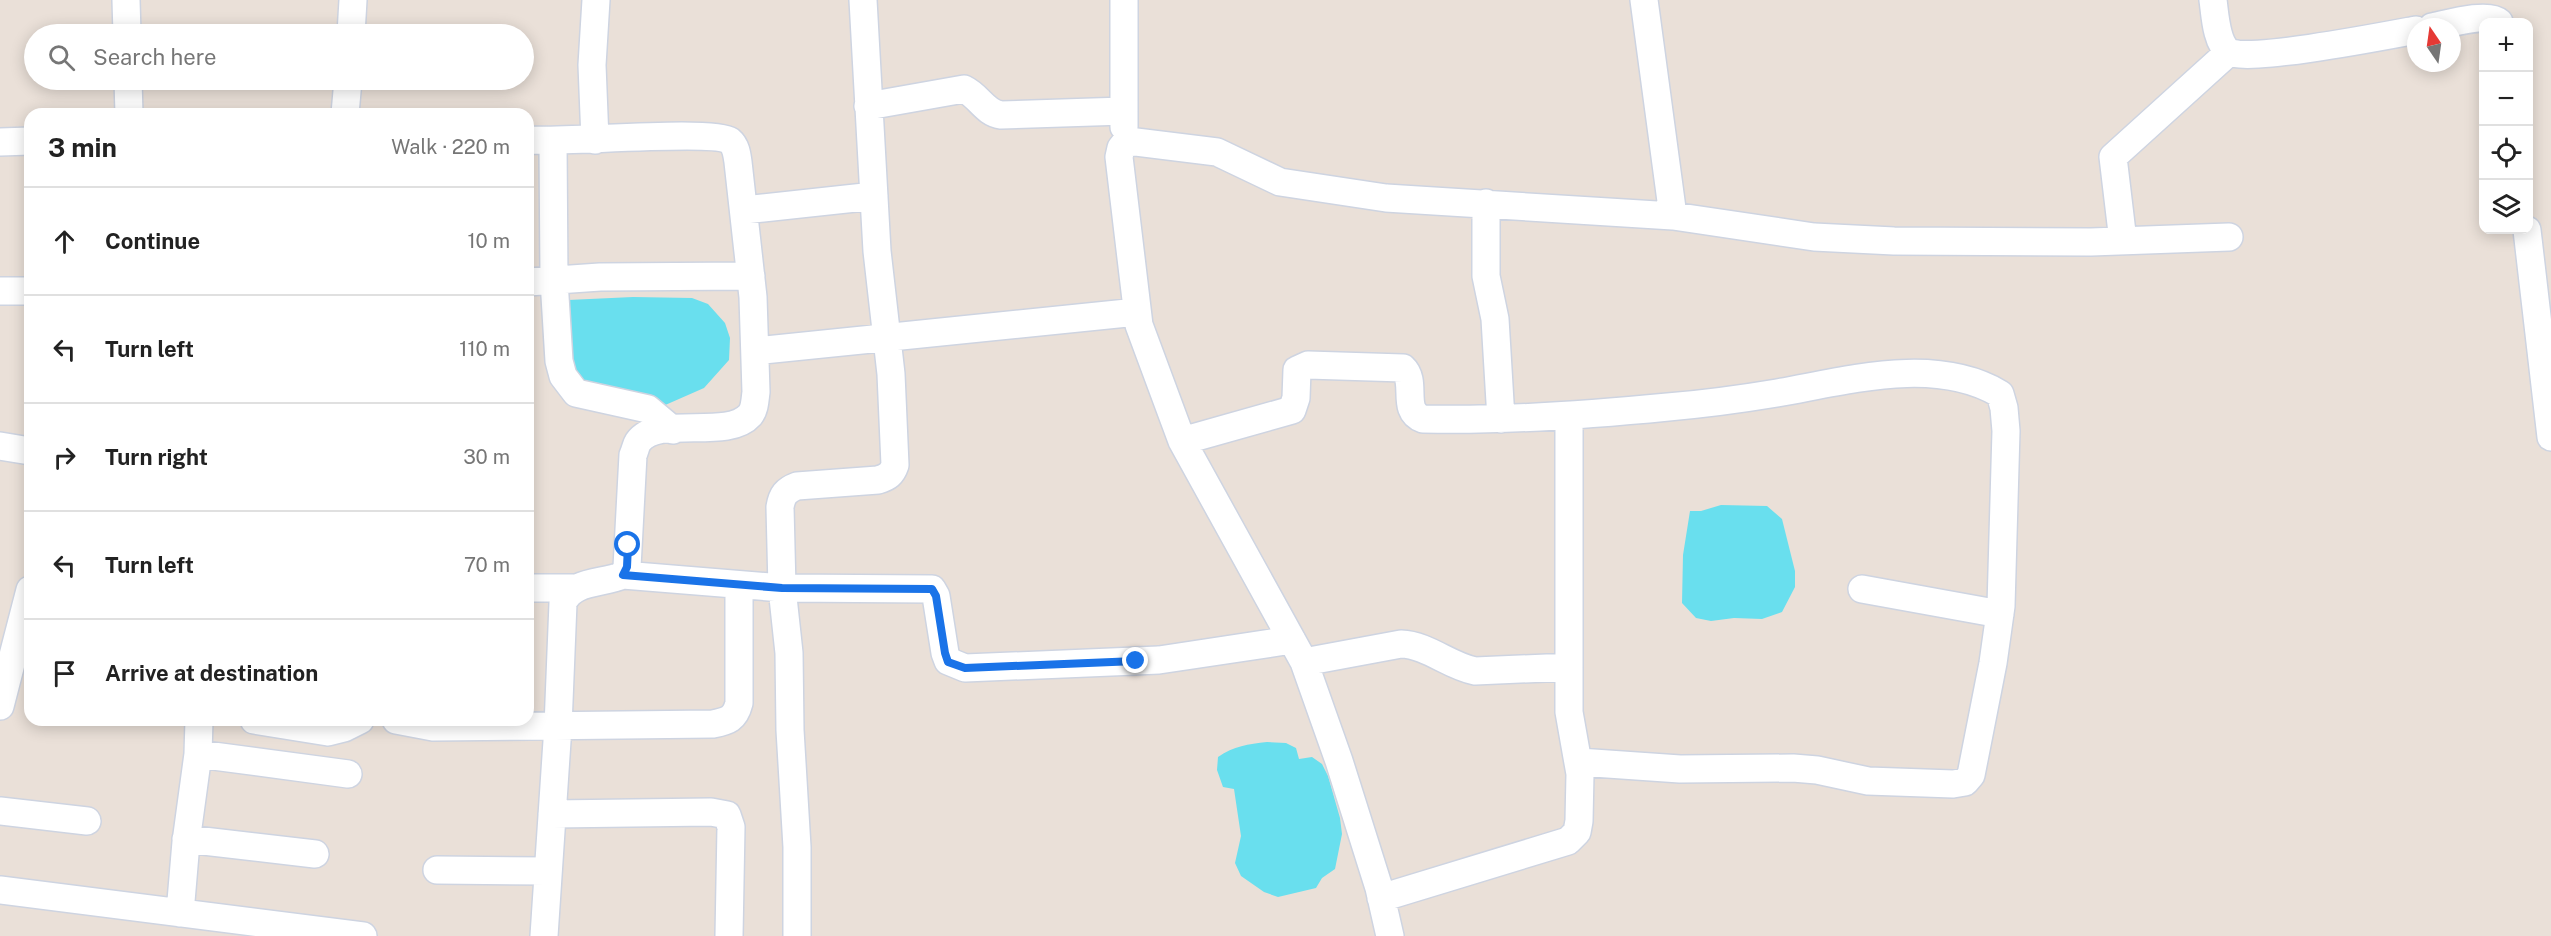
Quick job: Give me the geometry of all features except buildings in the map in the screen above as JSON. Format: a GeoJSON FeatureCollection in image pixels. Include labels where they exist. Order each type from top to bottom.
{"type":"FeatureCollection","features":[{"type":"Feature","properties":{"kind":"street"},"geometry":{"type":"LineString","coordinates":[[126,0],[127,24]]}},
{"type":"Feature","properties":{"kind":"street"},"geometry":{"type":"LineString","coordinates":[[352,24],[353,0]]}},
{"type":"Feature","properties":{"kind":"street"},"geometry":{"type":"LineString","coordinates":[[595,140],[592,65],[596,0]]}},
{"type":"Feature","properties":{"kind":"street"},"geometry":{"type":"LineString","coordinates":[[797,936],[797,847],[790,730],[790,659],[782,588],[780,507],[782,497],[788,489],[797,486],[878,480],[893,472],[895,465],[887,339],[874,196],[863,0]]}},
{"type":"Feature","properties":{"kind":"street"},"geometry":{"type":"LineString","coordinates":[[1124,0],[1125,143],[1119,157],[1139,325],[1182,441],[1298,651],[1339,761],[1381,898],[1390,936]]}},
{"type":"Feature","properties":{"kind":"street"},"geometry":{"type":"LineString","coordinates":[[1644,0],[1673,216]]}},
{"type":"Feature","properties":{"kind":"street"},"geometry":{"type":"LineString","coordinates":[[2212,0],[2221,41],[2229,52],[2238,54],[2294,51],[2407,32]]}},
{"type":"Feature","properties":{"kind":"street"},"geometry":{"type":"LineString","coordinates":[[2461,22],[2479,19]]}},
{"type":"Feature","properties":{"kind":"street"},"geometry":{"type":"LineString","coordinates":[[2123,241],[2113,157],[2229,52]]}},
{"type":"Feature","properties":{"kind":"street"},"geometry":{"type":"LineString","coordinates":[[868,106],[964,89],[972,93],[994,114],[1001,115],[1124,111]]}},
{"type":"Feature","properties":{"kind":"street"},"geometry":{"type":"LineString","coordinates":[[128,90],[129,108]]}},
{"type":"Feature","properties":{"kind":"street"},"geometry":{"type":"LineString","coordinates":[[346,108],[347,90]]}},
{"type":"Feature","properties":{"kind":"street"},"geometry":{"type":"LineString","coordinates":[[623,575],[627,567],[633,455],[638,442],[646,435],[729,425],[750,415],[754,407],[756,392],[751,276],[736,149],[729,141],[719,138],[687,136],[540,141],[541,281],[559,361],[569,386],[576,393],[588,398],[648,409],[673,430]]}},
{"type":"Feature","properties":{"kind":"street"},"geometry":{"type":"LineString","coordinates":[[0,142],[24,141]]}},
{"type":"Feature","properties":{"kind":"street"},"geometry":{"type":"LineString","coordinates":[[1125,143],[1136,142],[1217,152],[1280,182],[1386,198],[1486,202],[1673,216],[1814,237],[1894,241],[2123,241],[2229,237]]}},
{"type":"Feature","properties":{"kind":"street"},"geometry":{"type":"LineString","coordinates":[[744,210],[874,196]]}},
{"type":"Feature","properties":{"kind":"street"},"geometry":{"type":"LineString","coordinates":[[1486,202],[1486,276],[1495,319],[1501,419]]}},
{"type":"Feature","properties":{"kind":"street"},"geometry":{"type":"LineString","coordinates":[[2527,234],[2551,437]]}},
{"type":"Feature","properties":{"kind":"street"},"geometry":{"type":"LineString","coordinates":[[541,281],[751,276]]}},
{"type":"Feature","properties":{"kind":"street"},"geometry":{"type":"LineString","coordinates":[[0,291],[24,291]]}},
{"type":"Feature","properties":{"kind":"street"},"geometry":{"type":"LineString","coordinates":[[755,351],[1137,312]]}},
{"type":"Feature","properties":{"kind":"street"},"geometry":{"type":"LineString","coordinates":[[1182,441],[1292,410],[1296,398],[1297,370],[1308,365],[1403,368],[1408,376],[1411,405],[1416,417],[1433,420],[1569,416],[1690,405],[1857,379],[1910,374],[1940,375],[1986,386],[2000,394],[2004,408],[2000,614],[1994,663],[1971,775],[1965,782],[1953,784],[1868,781],[1817,770],[1794,768],[1680,769],[1579,762]]}},
{"type":"Feature","properties":{"kind":"street"},"geometry":{"type":"LineString","coordinates":[[1381,898],[1568,841],[1577,832],[1579,762],[1571,730],[1569,667],[1569,416]]}},
{"type":"Feature","properties":{"kind":"street"},"geometry":{"type":"LineString","coordinates":[[0,446],[24,450]]}},
{"type":"Feature","properties":{"kind":"street"},"geometry":{"type":"LineString","coordinates":[[534,588],[573,588],[623,575],[782,588],[932,589],[936,596],[948,662],[965,668],[1159,660],[1401,644],[1418,646],[1475,671],[1569,667]]}},
{"type":"Feature","properties":{"kind":"street"},"geometry":{"type":"LineString","coordinates":[[428,726],[713,724],[729,721],[737,714],[739,703],[739,585]]}},
{"type":"Feature","properties":{"kind":"street"},"geometry":{"type":"LineString","coordinates":[[544,936],[558,726],[561,615],[566,594],[573,588]]}},
{"type":"Feature","properties":{"kind":"street"},"geometry":{"type":"LineString","coordinates":[[1862,589],[2000,614]]}},
{"type":"Feature","properties":{"kind":"street"},"geometry":{"type":"LineString","coordinates":[[0,706],[24,613]]}},
{"type":"Feature","properties":{"kind":"street"},"geometry":{"type":"LineString","coordinates":[[180,913],[186,839],[198,754],[199,726]]}},
{"type":"Feature","properties":{"kind":"street"},"geometry":{"type":"LineString","coordinates":[[291,726],[328,732],[347,726]]}},
{"type":"Feature","properties":{"kind":"street"},"geometry":{"type":"LineString","coordinates":[[198,754],[348,774]]}},
{"type":"Feature","properties":{"kind":"street"},"geometry":{"type":"LineString","coordinates":[[0,811],[87,821]]}},
{"type":"Feature","properties":{"kind":"street"},"geometry":{"type":"LineString","coordinates":[[552,814],[711,813],[727,815],[731,827],[729,936]]}},
{"type":"Feature","properties":{"kind":"street"},"geometry":{"type":"LineString","coordinates":[[186,839],[315,854]]}},
{"type":"Feature","properties":{"kind":"street"},"geometry":{"type":"LineString","coordinates":[[437,870],[548,871]]}},
{"type":"Feature","properties":{"kind":"street"},"geometry":{"type":"LineString","coordinates":[[0,890],[363,936]]}},
{"type":"Feature","properties":{"kind":"water"},"geometry":{"type":"Polygon","coordinates":[[[633,297],[692,298],[708,304],[725,323],[730,338],[729,360],[704,388],[663,406],[605,398],[567,368],[568,300],[633,297]]]}},
{"type":"Feature","properties":{"kind":"water"},"geometry":{"type":"Polygon","coordinates":[[[1721,505],[1767,506],[1782,519],[1795,571],[1795,587],[1782,612],[1762,619],[1734,618],[1711,621],[1696,618],[1682,603],[1683,555],[1690,511],[1701,511],[1721,505]]]}},
{"type":"Feature","properties":{"kind":"water"},"geometry":{"type":"Polygon","coordinates":[[[1267,742],[1286,743],[1296,748],[1299,759],[1312,757],[1322,764],[1328,776],[1340,818],[1342,834],[1335,869],[1322,878],[1316,888],[1278,897],[1264,892],[1241,876],[1235,863],[1241,836],[1234,789],[1223,787],[1217,770],[1218,757],[1224,753],[1241,746],[1267,742]]]}},
{"type":"Feature","properties":{"kind":"route"},"geometry":{"type":"LineString","coordinates":[[628,545],[627,567],[623,575],[782,588],[923,587],[932,589],[936,596],[945,653],[948,662],[955,666],[965,668],[1021,667],[1136,661]]}}]}
